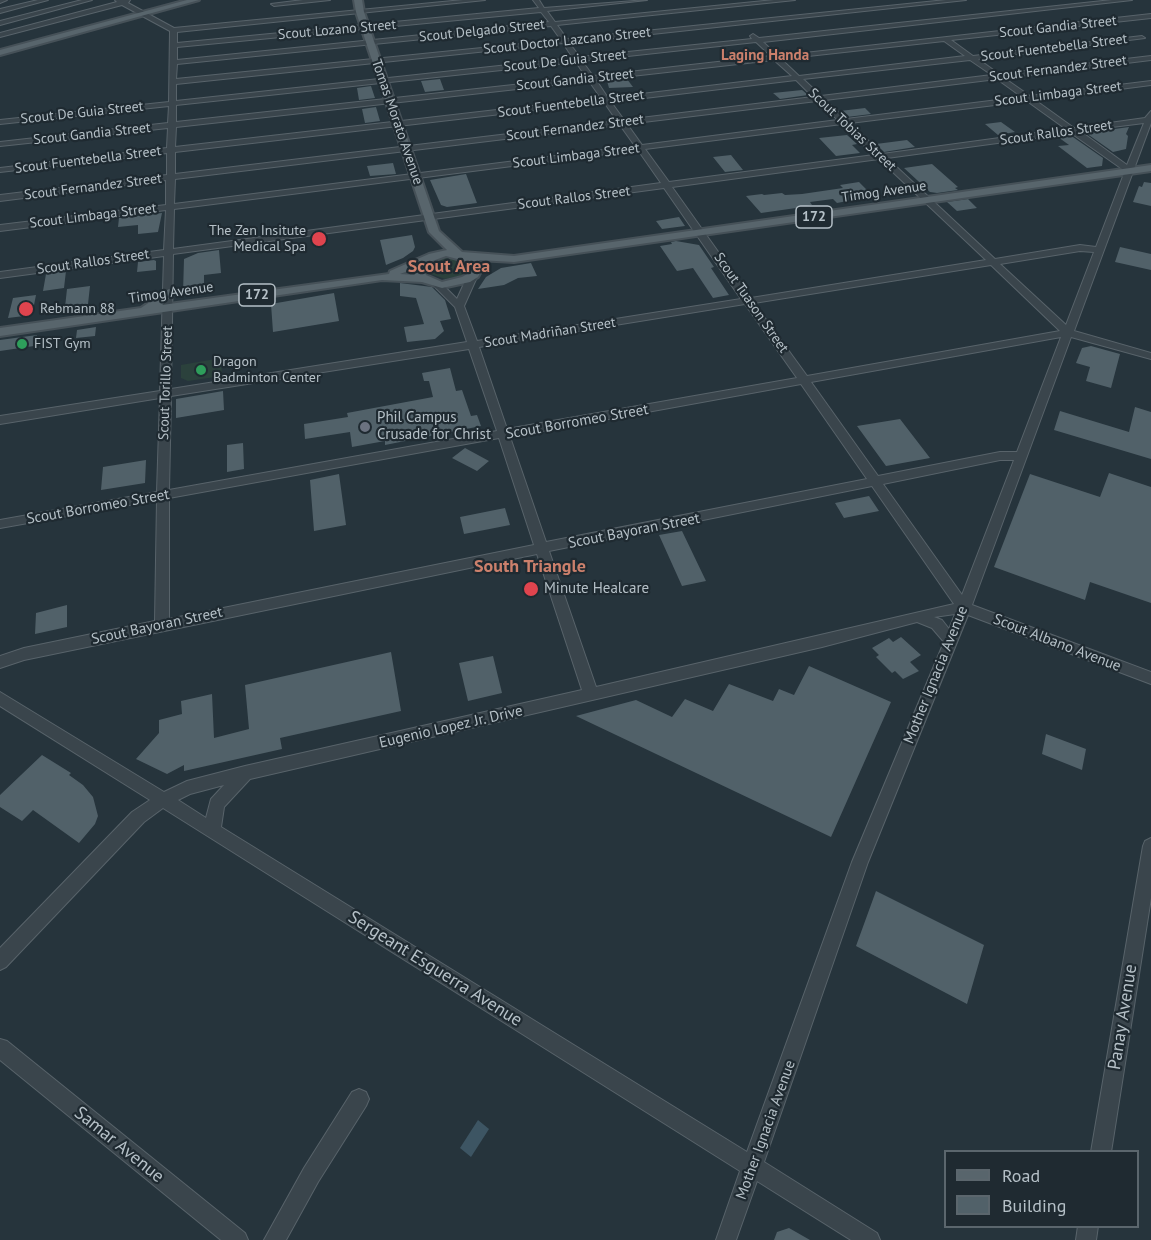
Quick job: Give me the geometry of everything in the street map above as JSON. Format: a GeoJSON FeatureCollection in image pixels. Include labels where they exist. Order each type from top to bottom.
{"type":"FeatureCollection","features":[{"type":"Feature","properties":{"kind":"main road"},"geometry":{"type":"LineString","coordinates":[[0,53],[195,0]]}},
{"type":"Feature","properties":{"kind":"main road","name":"Tomas Morato Avenue"},"geometry":{"type":"LineString","coordinates":[[353,0],[355,9],[360,12]]}},
{"type":"Feature","properties":{"kind":"main road","name":"Tomas Morato Avenue"},"geometry":{"type":"LineString","coordinates":[[358,0],[376,62],[434,232],[462,255],[476,263],[474,275]]}},
{"type":"Feature","properties":{"kind":"main road"},"geometry":{"type":"LineString","coordinates":[[1129,153],[1151,166]]}},
{"type":"Feature","properties":{"kind":"main road","name":"Timog Avenue"},"geometry":{"type":"LineString","coordinates":[[474,275],[514,260],[1130,171],[1151,166]]}},
{"type":"Feature","properties":{"kind":"main road","name":"Tomas Morato Avenue"},"geometry":{"type":"LineString","coordinates":[[423,279],[418,270],[425,260],[434,232]]}},
{"type":"Feature","properties":{"kind":"main road","name":"172"},"geometry":{"type":"LineString","coordinates":[[425,260],[443,254],[462,255]]}},
{"type":"Feature","properties":{"kind":"main road","name":"Timog Avenue"},"geometry":{"type":"LineString","coordinates":[[462,255],[514,260]]}},
{"type":"Feature","properties":{"kind":"main road","name":"Timog Avenue"},"geometry":{"type":"LineString","coordinates":[[382,277],[425,260]]}},
{"type":"Feature","properties":{"kind":"main road","name":"172"},"geometry":{"type":"LineString","coordinates":[[423,279],[437,284],[455,284],[474,275]]}},
{"type":"Feature","properties":{"kind":"main road","name":"Timog Avenue"},"geometry":{"type":"LineString","coordinates":[[0,332],[382,277],[423,279]]}},
{"type":"Feature","properties":{"kind":"main road"},"geometry":{"type":"LineString","coordinates":[[132,314],[157,303],[169,293]]}},
{"type":"Feature","properties":{"kind":"street"},"geometry":{"type":"LineString","coordinates":[[0,11],[45,0]]}},
{"type":"Feature","properties":{"kind":"street"},"geometry":{"type":"LineString","coordinates":[[0,23],[90,0]]}},
{"type":"Feature","properties":{"kind":"street"},"geometry":{"type":"LineString","coordinates":[[0,35],[120,1],[131,0]]}},
{"type":"Feature","properties":{"kind":"street"},"geometry":{"type":"LineString","coordinates":[[274,4],[327,0]]}},
{"type":"Feature","properties":{"kind":"street"},"geometry":{"type":"LineString","coordinates":[[120,1],[173,30],[482,0]]}},
{"type":"Feature","properties":{"kind":"street","name":"Scout Tuason Street"},"geometry":{"type":"LineString","coordinates":[[536,0],[964,608]]}},
{"type":"Feature","properties":{"kind":"street","name":"Scout Lozano Street"},"geometry":{"type":"LineString","coordinates":[[174,45],[644,0]]}},
{"type":"Feature","properties":{"kind":"street","name":"Scout Tobias Street"},"geometry":{"type":"LineString","coordinates":[[715,0],[1068,333]]}},
{"type":"Feature","properties":{"kind":"street","name":"Scout Delgado Street"},"geometry":{"type":"LineString","coordinates":[[172,62],[792,0]]}},
{"type":"Feature","properties":{"kind":"street"},"geometry":{"type":"LineString","coordinates":[[891,0],[1130,171]]}},
{"type":"Feature","properties":{"kind":"street","name":"Scout Doctor Lazcano Street"},"geometry":{"type":"LineString","coordinates":[[172,82],[963,0]]}},
{"type":"Feature","properties":{"kind":"street"},"geometry":{"type":"LineString","coordinates":[[1074,0],[1092,10]]}},
{"type":"Feature","properties":{"kind":"street","name":"Scout De Guia Street"},"geometry":{"type":"LineString","coordinates":[[0,122],[1130,0]]}},
{"type":"Feature","properties":{"kind":"street"},"geometry":{"type":"LineString","coordinates":[[1102,15],[1121,26]]}},
{"type":"Feature","properties":{"kind":"street","name":"Scout Gandia Street"},"geometry":{"type":"LineString","coordinates":[[0,144],[1151,16]]}},
{"type":"Feature","properties":{"kind":"street","name":"Scout Torillo Street"},"geometry":{"type":"LineString","coordinates":[[162,626],[173,30]]}},
{"type":"Feature","properties":{"kind":"street"},"geometry":{"type":"LineString","coordinates":[[1132,32],[1151,43]]}},
{"type":"Feature","properties":{"kind":"street","name":"Scout Fuentebella Street"},"geometry":{"type":"LineString","coordinates":[[0,170],[1142,38]]}},
{"type":"Feature","properties":{"kind":"street","name":"Scout Fernandez Street"},"geometry":{"type":"LineString","coordinates":[[0,198],[1151,58]]}},
{"type":"Feature","properties":{"kind":"street","name":"Scout Limbaga Street"},"geometry":{"type":"LineString","coordinates":[[0,228],[1151,83]]}},
{"type":"Feature","properties":{"kind":"street","name":"Scout Rallos Street"},"geometry":{"type":"LineString","coordinates":[[0,275],[881,158],[1074,130],[1150,116]]}},
{"type":"Feature","properties":{"kind":"street","name":"Mother Ignacia Avenue"},"geometry":{"type":"LineString","coordinates":[[726,1240],[860,862],[951,641],[1022,456],[1130,171],[1129,153],[1150,116]]}},
{"type":"Feature","properties":{"kind":"street"},"geometry":{"type":"LineString","coordinates":[[1099,148],[1129,153]]}},
{"type":"Feature","properties":{"kind":"street","name":"Scout Madriñan Street"},"geometry":{"type":"LineString","coordinates":[[0,420],[1080,248],[1100,250]]}},
{"type":"Feature","properties":{"kind":"street"},"geometry":{"type":"LineString","coordinates":[[459,306],[474,275]]}},
{"type":"Feature","properties":{"kind":"street"},"geometry":{"type":"LineString","coordinates":[[437,284],[459,306],[591,694]]}},
{"type":"Feature","properties":{"kind":"street","name":"Scout Borromeo Street"},"geometry":{"type":"LineString","coordinates":[[0,524],[1068,333],[1151,356]]}},
{"type":"Feature","properties":{"kind":"street"},"geometry":{"type":"LineString","coordinates":[[1037,340],[1054,349],[1059,356]]}},
{"type":"Feature","properties":{"kind":"street","name":"Scout Bayoran Street"},"geometry":{"type":"LineString","coordinates":[[0,662],[24,654],[1000,456],[1022,456]]}},
{"type":"Feature","properties":{"kind":"street","name":"Eugenio Lopez Jr. Drive"},"geometry":{"type":"LineString","coordinates":[[0,961],[138,818],[162,800],[187,788],[964,608]]}},
{"type":"Feature","properties":{"kind":"street","name":"Scout Albano Avenue"},"geometry":{"type":"LineString","coordinates":[[964,608],[1151,678]]}},
{"type":"Feature","properties":{"kind":"street"},"geometry":{"type":"LineString","coordinates":[[918,617],[937,624],[951,641]]}},
{"type":"Feature","properties":{"kind":"street","name":"Sergeant Esguerra Avenue"},"geometry":{"type":"LineString","coordinates":[[0,698],[870,1240]]}},
{"type":"Feature","properties":{"kind":"street"},"geometry":{"type":"LineString","coordinates":[[212,831],[217,804],[245,774]]}},
{"type":"Feature","properties":{"kind":"street","name":"Panay Avenue"},"geometry":{"type":"LineString","coordinates":[[1101,1150],[1151,846]]}},
{"type":"Feature","properties":{"kind":"street","name":"Samar Avenue"},"geometry":{"type":"LineString","coordinates":[[0,1048],[238,1240]]}},
{"type":"Feature","properties":{"kind":"street"},"geometry":{"type":"LineString","coordinates":[[274,1240],[311,1175],[359,1099]]}},
{"type":"Feature","properties":{"kind":"green space"},"geometry":{"type":"Polygon","coordinates":[[[448,257],[465,262],[468,268],[466,272],[460,276],[445,279],[428,273],[427,268],[430,264],[448,257]]]}},
{"type":"Feature","properties":{"kind":"green space","name":"Dragon Badminton Center"},"geometry":{"type":"Polygon","coordinates":[[[221,358],[222,376],[188,381],[181,378],[181,365],[221,358]]]}},
{"type":"Feature","properties":{"kind":"water"},"geometry":{"type":"Polygon","coordinates":[[[478,1120],[489,1129],[471,1157],[460,1148],[478,1120]]]}},
{"type":"Feature","properties":{"kind":"building"},"geometry":{"type":"Polygon","coordinates":[[[440,79],[444,90],[425,92],[421,81],[440,79]]]}},
{"type":"Feature","properties":{"kind":"building"},"geometry":{"type":"Polygon","coordinates":[[[627,79],[633,87],[609,88],[607,81],[627,79]]]}},
{"type":"Feature","properties":{"kind":"building"},"geometry":{"type":"Polygon","coordinates":[[[371,86],[375,98],[359,100],[357,88],[371,86]]]}},
{"type":"Feature","properties":{"kind":"building"},"geometry":{"type":"Polygon","coordinates":[[[802,90],[808,95],[780,99],[773,93],[802,90]]]}},
{"type":"Feature","properties":{"kind":"building"},"geometry":{"type":"Polygon","coordinates":[[[376,107],[380,121],[365,123],[362,109],[376,107]]]}},
{"type":"Feature","properties":{"kind":"building"},"geometry":{"type":"Polygon","coordinates":[[[865,108],[871,114],[847,117],[840,111],[865,108]]]}},
{"type":"Feature","properties":{"kind":"building"},"geometry":{"type":"Polygon","coordinates":[[[1001,122],[1015,132],[998,135],[985,124],[1001,122]]]}},
{"type":"Feature","properties":{"kind":"building"},"geometry":{"type":"Polygon","coordinates":[[[1129,127],[1126,134],[1128,136],[1126,149],[1113,152],[1086,133],[1129,127]]]}},
{"type":"Feature","properties":{"kind":"building"},"geometry":{"type":"Polygon","coordinates":[[[847,135],[857,144],[852,145],[860,153],[836,156],[819,138],[847,135]]]}},
{"type":"Feature","properties":{"kind":"building"},"geometry":{"type":"Polygon","coordinates":[[[1070,135],[1103,158],[1102,166],[1087,168],[1058,146],[1069,145],[1058,137],[1070,135]]]}},
{"type":"Feature","properties":{"kind":"building"},"geometry":{"type":"Polygon","coordinates":[[[907,140],[915,147],[884,152],[876,144],[907,140]]]}},
{"type":"Feature","properties":{"kind":"building"},"geometry":{"type":"Polygon","coordinates":[[[731,155],[743,170],[725,172],[713,157],[731,155]]]}},
{"type":"Feature","properties":{"kind":"building"},"geometry":{"type":"Polygon","coordinates":[[[393,163],[396,174],[370,176],[367,166],[393,163]]]}},
{"type":"Feature","properties":{"kind":"building"},"geometry":{"type":"Polygon","coordinates":[[[932,164],[958,187],[955,188],[958,190],[930,192],[904,168],[932,164]]]}},
{"type":"Feature","properties":{"kind":"building"},"geometry":{"type":"Polygon","coordinates":[[[466,174],[477,203],[447,207],[441,205],[430,180],[466,174]]]}},
{"type":"Feature","properties":{"kind":"building"},"geometry":{"type":"Polygon","coordinates":[[[859,182],[873,196],[837,203],[833,199],[810,202],[812,205],[761,213],[746,196],[802,194],[843,188],[840,185],[859,182]]]}},
{"type":"Feature","properties":{"kind":"building"},"geometry":{"type":"Polygon","coordinates":[[[1144,182],[1151,183],[1151,206],[1133,202],[1139,186],[1142,187],[1144,182]]]}},
{"type":"Feature","properties":{"kind":"building"},"geometry":{"type":"Polygon","coordinates":[[[968,199],[977,208],[957,211],[947,202],[968,199]]]}},
{"type":"Feature","properties":{"kind":"building"},"geometry":{"type":"Polygon","coordinates":[[[162,213],[158,232],[138,234],[138,225],[118,227],[119,218],[162,213]]]}},
{"type":"Feature","properties":{"kind":"building"},"geometry":{"type":"Polygon","coordinates":[[[679,217],[685,226],[662,229],[656,221],[679,217]]]}},
{"type":"Feature","properties":{"kind":"building"},"geometry":{"type":"Polygon","coordinates":[[[412,235],[415,247],[413,251],[386,265],[380,240],[412,235]]]}},
{"type":"Feature","properties":{"kind":"building"},"geometry":{"type":"Polygon","coordinates":[[[676,241],[699,245],[729,295],[713,298],[693,268],[677,271],[660,246],[676,241]]]}},
{"type":"Feature","properties":{"kind":"building"},"geometry":{"type":"Polygon","coordinates":[[[1120,247],[1151,254],[1151,270],[1115,262],[1120,247]]]}},
{"type":"Feature","properties":{"kind":"building"},"geometry":{"type":"Polygon","coordinates":[[[219,250],[221,273],[204,275],[204,289],[183,293],[184,259],[198,253],[219,250]]]}},
{"type":"Feature","properties":{"kind":"building"},"geometry":{"type":"Polygon","coordinates":[[[154,260],[156,270],[137,272],[138,262],[154,260]]]}},
{"type":"Feature","properties":{"kind":"building"},"geometry":{"type":"Polygon","coordinates":[[[531,263],[537,276],[518,278],[504,285],[478,289],[486,277],[501,268],[531,263]]]}},
{"type":"Feature","properties":{"kind":"building"},"geometry":{"type":"Polygon","coordinates":[[[66,271],[64,288],[43,291],[46,274],[66,271]]]}},
{"type":"Feature","properties":{"kind":"building"},"geometry":{"type":"Polygon","coordinates":[[[400,283],[432,287],[445,300],[451,319],[440,321],[444,331],[435,339],[407,342],[404,327],[424,324],[416,298],[400,296],[400,283]]]}},
{"type":"Feature","properties":{"kind":"building"},"geometry":{"type":"Polygon","coordinates":[[[90,286],[88,304],[65,307],[67,289],[90,286]]]}},
{"type":"Feature","properties":{"kind":"building"},"geometry":{"type":"Polygon","coordinates":[[[334,293],[339,321],[273,332],[271,304],[334,293]]]}},
{"type":"Feature","properties":{"kind":"building"},"geometry":{"type":"Polygon","coordinates":[[[36,295],[32,315],[8,318],[13,298],[36,295]]]}},
{"type":"Feature","properties":{"kind":"building"},"geometry":{"type":"Polygon","coordinates":[[[96,327],[95,336],[76,338],[77,330],[96,327]]]}},
{"type":"Feature","properties":{"kind":"building"},"geometry":{"type":"Polygon","coordinates":[[[37,335],[34,346],[0,351],[0,340],[37,335]]]}},
{"type":"Feature","properties":{"kind":"building"},"geometry":{"type":"Polygon","coordinates":[[[1091,346],[1120,354],[1111,388],[1086,381],[1090,367],[1076,363],[1082,348],[1091,346]]]}},
{"type":"Feature","properties":{"kind":"building"},"geometry":{"type":"Polygon","coordinates":[[[450,368],[456,391],[462,390],[471,416],[477,415],[481,426],[385,445],[385,441],[352,447],[350,432],[305,439],[304,424],[348,417],[347,413],[433,397],[429,381],[424,381],[422,373],[450,368]]]}},
{"type":"Feature","properties":{"kind":"building"},"geometry":{"type":"Polygon","coordinates":[[[223,391],[224,410],[176,418],[176,399],[223,391]]]}},
{"type":"Feature","properties":{"kind":"building"},"geometry":{"type":"Polygon","coordinates":[[[1135,407],[1151,412],[1151,459],[1054,430],[1060,411],[1129,432],[1135,407]]]}},
{"type":"Feature","properties":{"kind":"building"},"geometry":{"type":"Polygon","coordinates":[[[900,419],[930,458],[886,466],[857,426],[900,419]]]}},
{"type":"Feature","properties":{"kind":"building"},"geometry":{"type":"Polygon","coordinates":[[[243,443],[244,469],[227,472],[227,445],[243,443]]]}},
{"type":"Feature","properties":{"kind":"building"},"geometry":{"type":"Polygon","coordinates":[[[465,448],[489,461],[477,471],[452,458],[465,448]]]}},
{"type":"Feature","properties":{"kind":"building"},"geometry":{"type":"Polygon","coordinates":[[[146,460],[145,483],[101,490],[103,467],[146,460]]]}},
{"type":"Feature","properties":{"kind":"building"},"geometry":{"type":"Polygon","coordinates":[[[1109,473],[1151,487],[1151,603],[1090,582],[1085,600],[994,567],[1030,474],[1100,497],[1109,473]]]}},
{"type":"Feature","properties":{"kind":"building"},"geometry":{"type":"Polygon","coordinates":[[[339,474],[346,525],[314,531],[310,480],[339,474]]]}},
{"type":"Feature","properties":{"kind":"building"},"geometry":{"type":"Polygon","coordinates":[[[869,496],[879,511],[844,518],[835,503],[869,496]]]}},
{"type":"Feature","properties":{"kind":"building"},"geometry":{"type":"Polygon","coordinates":[[[505,508],[510,525],[464,534],[460,517],[505,508]]]}},
{"type":"Feature","properties":{"kind":"building"},"geometry":{"type":"Polygon","coordinates":[[[682,531],[706,581],[682,586],[659,535],[682,531]]]}},
{"type":"Feature","properties":{"kind":"building"},"geometry":{"type":"Polygon","coordinates":[[[67,605],[67,627],[35,634],[36,613],[67,605]]]}},
{"type":"Feature","properties":{"kind":"building"},"geometry":{"type":"Polygon","coordinates":[[[901,637],[921,655],[910,662],[919,671],[903,679],[895,671],[892,673],[876,657],[879,655],[872,648],[889,638],[893,642],[901,637]]]}},
{"type":"Feature","properties":{"kind":"building"},"geometry":{"type":"Polygon","coordinates":[[[391,652],[401,711],[280,738],[282,749],[184,771],[184,765],[167,774],[136,759],[159,733],[159,720],[182,714],[181,701],[212,694],[214,738],[249,729],[245,685],[391,652]]]}},
{"type":"Feature","properties":{"kind":"building"},"geometry":{"type":"Polygon","coordinates":[[[493,656],[502,693],[468,701],[459,663],[493,656]]]}},
{"type":"Feature","properties":{"kind":"building"},"geometry":{"type":"Polygon","coordinates":[[[809,666],[891,702],[831,837],[576,716],[636,700],[672,717],[685,699],[713,711],[729,684],[773,701],[779,689],[794,695],[809,666]]]}},
{"type":"Feature","properties":{"kind":"building"},"geometry":{"type":"Polygon","coordinates":[[[1046,734],[1086,749],[1082,770],[1042,754],[1046,734]]]}},
{"type":"Feature","properties":{"kind":"building"},"geometry":{"type":"Polygon","coordinates":[[[42,755],[71,773],[69,775],[83,785],[93,797],[98,816],[95,824],[79,843],[33,810],[22,821],[0,807],[0,795],[42,755]]]}},
{"type":"Feature","properties":{"kind":"building"},"geometry":{"type":"Polygon","coordinates":[[[876,891],[984,945],[967,1004],[856,946],[876,891]]]}},
{"type":"Feature","properties":{"kind":"building"},"geometry":{"type":"Polygon","coordinates":[[[789,1228],[810,1240],[774,1240],[777,1232],[789,1228]]]}},
{"type":"Feature","properties":{"kind":"place","name":"The Zen Insitute Medical Spa"},"geometry":{"type":"Point","coordinates":[319,239]}},
{"type":"Feature","properties":{"kind":"place","name":"Rebmann 88"},"geometry":{"type":"Point","coordinates":[26,309]}},
{"type":"Feature","properties":{"kind":"place","name":"FIST Gym"},"geometry":{"type":"Point","coordinates":[22,344]}},
{"type":"Feature","properties":{"kind":"place","name":"Dragon Badminton Center"},"geometry":{"type":"Point","coordinates":[201,370]}},
{"type":"Feature","properties":{"kind":"place","name":"Phil Campus Crusade for Christ"},"geometry":{"type":"Point","coordinates":[365,427]}},
{"type":"Feature","properties":{"kind":"place","name":"Minute Healcare"},"geometry":{"type":"Point","coordinates":[531,589]}},
{"type":"Feature","properties":{"kind":"district","name":"Laging Handa"},"geometry":{"type":"Point","coordinates":[765,56]}},
{"type":"Feature","properties":{"kind":"district","name":"Scout Area"},"geometry":{"type":"Point","coordinates":[449,267]}},
{"type":"Feature","properties":{"kind":"district","name":"South Triangle"},"geometry":{"type":"Point","coordinates":[530,567]}}]}
